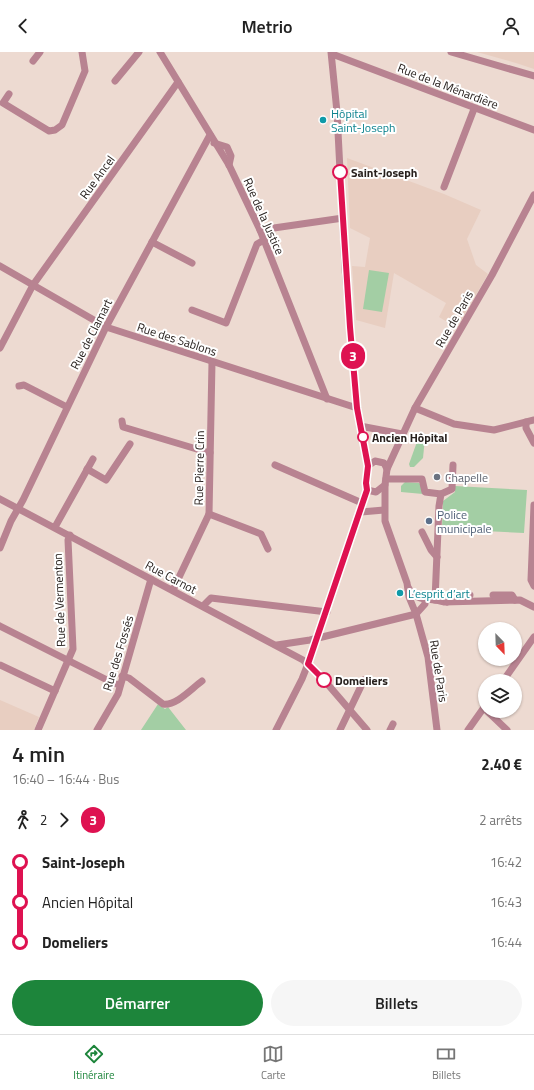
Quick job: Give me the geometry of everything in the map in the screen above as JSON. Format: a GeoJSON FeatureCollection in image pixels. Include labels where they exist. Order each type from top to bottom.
{"type":"FeatureCollection","features":[{"type":"Feature","properties":{"kind":"street"},"geometry":{"type":"LineString","coordinates":[[33,61],[40,52]]}},
{"type":"Feature","properties":{"kind":"street"},"geometry":{"type":"LineString","coordinates":[[9,94],[3,103],[49,131],[55,130],[62,125],[85,71],[82,52]]}},
{"type":"Feature","properties":{"kind":"street"},"geometry":{"type":"LineString","coordinates":[[115,81],[139,52]]}},
{"type":"Feature","properties":{"kind":"street","name":"Rue de la Justice"},"geometry":{"type":"LineString","coordinates":[[160,52],[229,166],[260,230],[327,399]]}},
{"type":"Feature","properties":{"kind":"street"},"geometry":{"type":"LineString","coordinates":[[451,52],[534,76]]}},
{"type":"Feature","properties":{"kind":"street"},"geometry":{"type":"LineString","coordinates":[[276,730],[308,664],[318,638],[361,512],[362,503],[367,490],[366,483],[368,466],[357,408],[332,53]]}},
{"type":"Feature","properties":{"kind":"street","name":"Rue de la Ménardière"},"geometry":{"type":"LineString","coordinates":[[332,53],[534,130]]}},
{"type":"Feature","properties":{"kind":"street","name":"Rue Ancel"},"geometry":{"type":"LineString","coordinates":[[0,348],[33,285],[178,82]]}},
{"type":"Feature","properties":{"kind":"street"},"geometry":{"type":"LineString","coordinates":[[444,187],[474,108]]}},
{"type":"Feature","properties":{"kind":"street","name":"Rue de Clamart"},"geometry":{"type":"LineString","coordinates":[[0,548],[106,327],[210,135]]}},
{"type":"Feature","properties":{"kind":"street","name":"Rue de Paris"},"geometry":{"type":"LineString","coordinates":[[437,730],[428,657],[416,614],[409,597],[407,583],[385,521],[384,501],[387,469],[415,408],[532,207],[534,195]]}},
{"type":"Feature","properties":{"kind":"street"},"geometry":{"type":"LineString","coordinates":[[260,230],[343,218]]}},
{"type":"Feature","properties":{"kind":"street"},"geometry":{"type":"LineString","coordinates":[[192,310],[226,323],[257,244],[264,240]]}},
{"type":"Feature","properties":{"kind":"street"},"geometry":{"type":"LineString","coordinates":[[152,242],[192,263]]}},
{"type":"Feature","properties":{"kind":"street","name":"Rue des Sablons"},"geometry":{"type":"LineString","coordinates":[[0,266],[106,327],[357,408]]}},
{"type":"Feature","properties":{"kind":"street","name":"Rue Pierre Crin"},"geometry":{"type":"LineString","coordinates":[[173,590],[209,514],[212,362]]}},
{"type":"Feature","properties":{"kind":"street"},"geometry":{"type":"LineString","coordinates":[[19,386],[24,384],[67,407]]}},
{"type":"Feature","properties":{"kind":"street"},"geometry":{"type":"LineString","coordinates":[[415,408],[454,424],[494,430],[534,420]]}},
{"type":"Feature","properties":{"kind":"street"},"geometry":{"type":"LineString","coordinates":[[122,421],[123,427],[210,453]]}},
{"type":"Feature","properties":{"kind":"street"},"geometry":{"type":"LineString","coordinates":[[526,422],[526,428],[534,443]]}},
{"type":"Feature","properties":{"kind":"street"},"geometry":{"type":"LineString","coordinates":[[360,426],[402,434]]}},
{"type":"Feature","properties":{"kind":"street"},"geometry":{"type":"LineString","coordinates":[[87,469],[106,480],[130,444]]}},
{"type":"Feature","properties":{"kind":"street"},"geometry":{"type":"LineString","coordinates":[[366,453],[387,469]]}},
{"type":"Feature","properties":{"kind":"street"},"geometry":{"type":"LineString","coordinates":[[368,466],[393,455]]}},
{"type":"Feature","properties":{"kind":"street"},"geometry":{"type":"LineString","coordinates":[[55,527],[92,459]]}},
{"type":"Feature","properties":{"kind":"street"},"geometry":{"type":"LineString","coordinates":[[275,465],[362,503]]}},
{"type":"Feature","properties":{"kind":"street"},"geometry":{"type":"LineString","coordinates":[[378,492],[385,482],[422,479],[425,492],[441,494],[452,489],[453,465]]}},
{"type":"Feature","properties":{"kind":"street"},"geometry":{"type":"LineString","coordinates":[[367,490],[378,492],[384,501]]}},
{"type":"Feature","properties":{"kind":"street"},"geometry":{"type":"LineString","coordinates":[[441,494],[437,557],[442,601]]}},
{"type":"Feature","properties":{"kind":"street","name":"Rue Carnot"},"geometry":{"type":"LineString","coordinates":[[0,499],[277,645],[308,664],[350,709],[367,730]]}},
{"type":"Feature","properties":{"kind":"street"},"geometry":{"type":"LineString","coordinates":[[534,505],[530,580],[534,586]]}},
{"type":"Feature","properties":{"kind":"street"},"geometry":{"type":"LineString","coordinates":[[361,512],[384,510]]}},
{"type":"Feature","properties":{"kind":"street"},"geometry":{"type":"LineString","coordinates":[[209,514],[261,534],[268,550]]}},
{"type":"Feature","properties":{"kind":"street"},"geometry":{"type":"LineString","coordinates":[[422,532],[431,550],[437,557]]}},
{"type":"Feature","properties":{"kind":"street","name":"Rue de Vermenton"},"geometry":{"type":"LineString","coordinates":[[38,730],[73,649],[68,548],[70,535]]}},
{"type":"Feature","properties":{"kind":"street","name":"Rue des Fossés"},"geometry":{"type":"LineString","coordinates":[[97,730],[118,694],[151,579]]}},
{"type":"Feature","properties":{"kind":"street"},"geometry":{"type":"LineString","coordinates":[[407,583],[412,594],[425,602]]}},
{"type":"Feature","properties":{"kind":"street"},"geometry":{"type":"LineString","coordinates":[[493,595],[512,594],[515,600]]}},
{"type":"Feature","properties":{"kind":"street"},"geometry":{"type":"LineString","coordinates":[[442,601],[452,595],[470,595]]}},
{"type":"Feature","properties":{"kind":"street"},"geometry":{"type":"LineString","coordinates":[[409,597],[425,602],[520,600],[534,607]]}},
{"type":"Feature","properties":{"kind":"street"},"geometry":{"type":"LineString","coordinates":[[203,606],[211,598],[327,612]]}},
{"type":"Feature","properties":{"kind":"street"},"geometry":{"type":"LineString","coordinates":[[277,645],[318,638],[416,614],[425,602]]}},
{"type":"Feature","properties":{"kind":"street"},"geometry":{"type":"LineString","coordinates":[[0,626],[68,661],[120,685]]}},
{"type":"Feature","properties":{"kind":"street"},"geometry":{"type":"LineString","coordinates":[[508,674],[534,637]]}},
{"type":"Feature","properties":{"kind":"street"},"geometry":{"type":"LineString","coordinates":[[0,665],[55,691]]}},
{"type":"Feature","properties":{"kind":"street"},"geometry":{"type":"LineString","coordinates":[[122,676],[129,678],[163,704],[173,703],[202,681]]}},
{"type":"Feature","properties":{"kind":"street"},"geometry":{"type":"LineString","coordinates":[[340,730],[364,680]]}},
{"type":"Feature","properties":{"kind":"street"},"geometry":{"type":"LineString","coordinates":[[468,730],[478,718]]}},
{"type":"Feature","properties":{"kind":"street"},"geometry":{"type":"LineString","coordinates":[[494,718],[507,730]]}},
{"type":"Feature","properties":{"kind":"shaded area"},"geometry":{"type":"Polygon","coordinates":[[[477,52],[534,52],[534,69],[516,63],[477,52]]]}},
{"type":"Feature","properties":{"kind":"shaded area"},"geometry":{"type":"Polygon","coordinates":[[[347,158],[444,194],[481,210],[467,239],[476,265],[488,274],[457,328],[439,317],[446,303],[394,273],[385,328],[356,320],[352,266],[365,267],[370,238],[350,228],[347,158]]]}},
{"type":"Feature","properties":{"kind":"shaded area"},"geometry":{"type":"Polygon","coordinates":[[[0,700],[39,717],[34,730],[0,730],[0,700]]]}},
{"type":"Feature","properties":{"kind":"green space"},"geometry":{"type":"Polygon","coordinates":[[[369,270],[389,273],[382,312],[363,309],[369,270]]]}},
{"type":"Feature","properties":{"kind":"green space"},"geometry":{"type":"Polygon","coordinates":[[[425,438],[423,458],[414,467],[410,467],[409,464],[418,439],[425,438]]]}},
{"type":"Feature","properties":{"kind":"green space"},"geometry":{"type":"Polygon","coordinates":[[[405,482],[419,483],[422,485],[423,494],[401,492],[401,486],[405,482]]]}},
{"type":"Feature","properties":{"kind":"green space"},"geometry":{"type":"Polygon","coordinates":[[[455,486],[527,490],[524,533],[442,529],[443,501],[455,492],[455,486]]]}},
{"type":"Feature","properties":{"kind":"green space"},"geometry":{"type":"Polygon","coordinates":[[[158,704],[165,709],[168,707],[186,730],[141,730],[158,704]]]}},
{"type":"Feature","properties":{"kind":"bus line","name":"3"},"geometry":{"type":"LineString","coordinates":[[324,680],[308,664],[360,515],[362,503],[367,490],[366,483],[368,466],[357,408],[340,172]]}},
{"type":"Feature","properties":{"kind":"place","name":"Hôpital Saint-Joseph"},"geometry":{"type":"Point","coordinates":[323,120]}},
{"type":"Feature","properties":{"kind":"place","name":"Saint-Joseph"},"geometry":{"type":"Point","coordinates":[340,172]}},
{"type":"Feature","properties":{"kind":"place","name":"Ancien Hôpital"},"geometry":{"type":"Point","coordinates":[363,437]}},
{"type":"Feature","properties":{"kind":"place","name":"Chapelle"},"geometry":{"type":"Point","coordinates":[437,477]}},
{"type":"Feature","properties":{"kind":"place","name":"Police municipale"},"geometry":{"type":"Point","coordinates":[429,521]}},
{"type":"Feature","properties":{"kind":"place","name":"L’esprit d’art"},"geometry":{"type":"Point","coordinates":[400,593]}},
{"type":"Feature","properties":{"kind":"place","name":"Domeliers"},"geometry":{"type":"Point","coordinates":[324,680]}}]}
